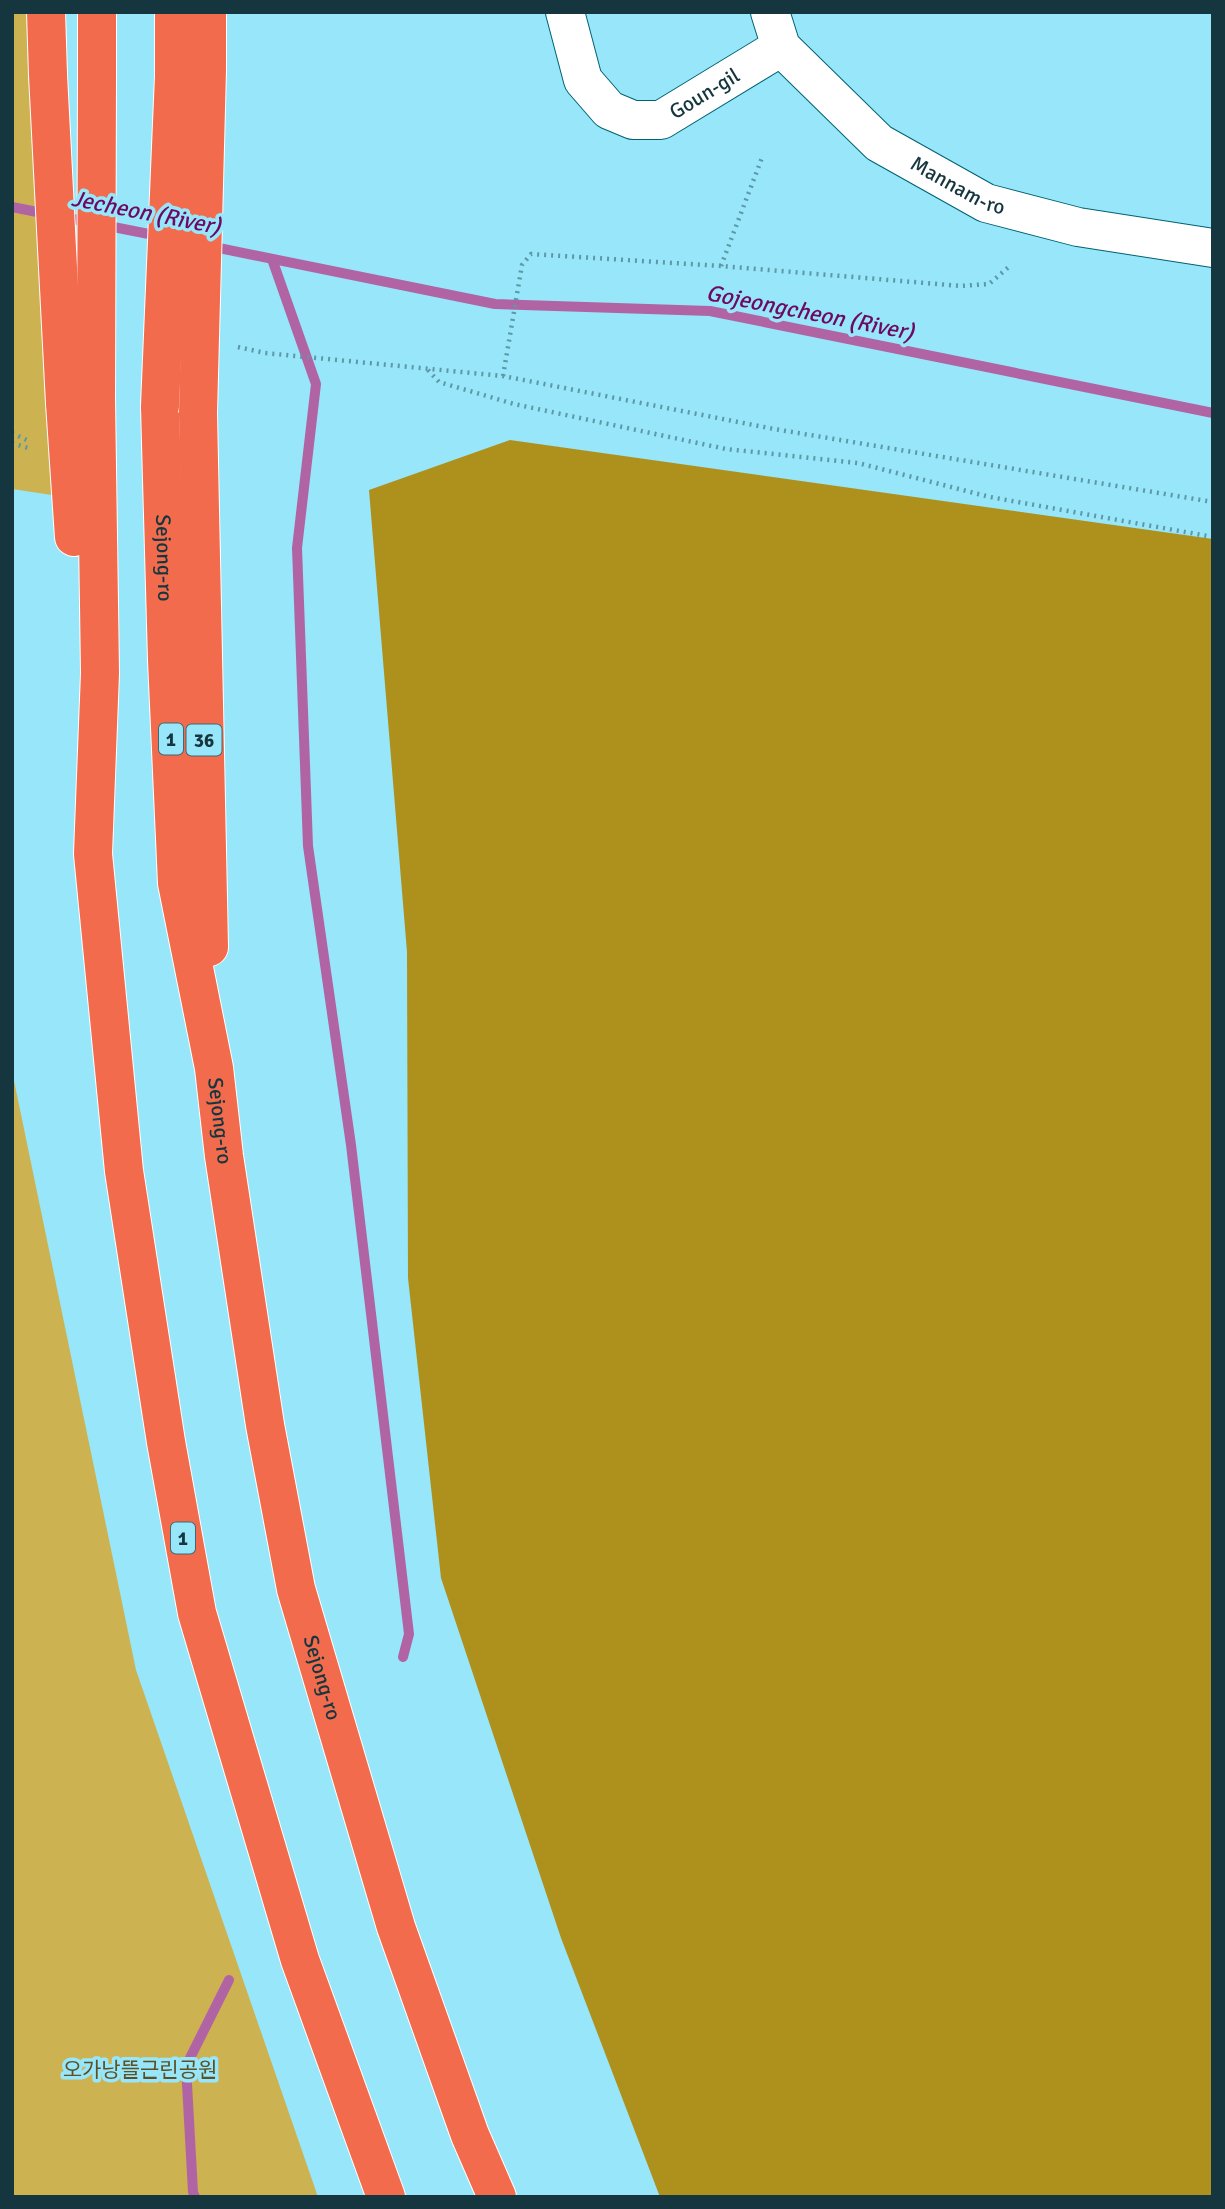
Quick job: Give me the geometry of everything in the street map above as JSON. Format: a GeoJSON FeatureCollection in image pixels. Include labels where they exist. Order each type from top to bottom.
{"type":"FeatureCollection","features":[{"type":"Feature","properties":{"kind":"highway"},"geometry":{"type":"LineString","coordinates":[[46,12],[48,75],[81,401]]}},
{"type":"Feature","properties":{"kind":"highway"},"geometry":{"type":"LineString","coordinates":[[81,401],[97,78],[97,12]]}},
{"type":"Feature","properties":{"kind":"highway","name":"Sejong-ro"},"geometry":{"type":"LineString","coordinates":[[174,12],[190,73],[160,406],[177,883],[214,1068],[224,1156],[265,1425],[296,1589],[396,1927],[470,2135],[496,2197]]}},
{"type":"Feature","properties":{"kind":"highway","name":"36"},"geometry":{"type":"LineString","coordinates":[[207,12],[190,73],[206,876],[214,1068]]}},
{"type":"Feature","properties":{"kind":"highway","name":"1"},"geometry":{"type":"LineString","coordinates":[[81,401],[93,854],[124,1171],[166,1442],[197,1613],[300,1960],[386,2197]]}},
{"type":"Feature","properties":{"kind":"street","name":"Goun-gil"},"geometry":{"type":"LineString","coordinates":[[565,12],[583,80],[608,110],[633,120],[661,120],[776,30]]}},
{"type":"Feature","properties":{"kind":"street","name":"Mannam-ro"},"geometry":{"type":"LineString","coordinates":[[776,30],[879,144],[986,203],[1078,227],[1213,248]]}},
{"type":"Feature","properties":{"kind":"path"},"geometry":{"type":"LineString","coordinates":[[721,266],[763,155]]}},
{"type":"Feature","properties":{"kind":"path"},"geometry":{"type":"LineString","coordinates":[[503,376],[522,265],[531,254],[721,266],[961,286],[989,284],[1011,265]]}},
{"type":"Feature","properties":{"kind":"path"},"geometry":{"type":"LineString","coordinates":[[265,353],[503,376],[775,429],[1213,502]]}},
{"type":"Feature","properties":{"kind":"path"},"geometry":{"type":"LineString","coordinates":[[427,369],[439,382],[514,404],[726,449],[858,463],[990,497],[1213,537]]}},
{"type":"Feature","properties":{"kind":"green space"},"geometry":{"type":"Polygon","coordinates":[[[12,12],[33,12],[52,495],[12,489],[12,12]]]}},
{"type":"Feature","properties":{"kind":"green space","name":"오가낭뜰근린공원"},"geometry":{"type":"Polygon","coordinates":[[[12,1071],[136,1670],[318,2197],[12,2197],[12,1071]]]}},
{"type":"Feature","properties":{"kind":"shaded area"},"geometry":{"type":"Polygon","coordinates":[[[510,440],[1213,539],[1213,2197],[660,2197],[561,1938],[441,1578],[408,1278],[407,952],[369,490],[510,440]]]}},
{"type":"Feature","properties":{"kind":"waterway","name":"Jecheon (River)"},"geometry":{"type":"LineString","coordinates":[[12,207],[159,236]]}},
{"type":"Feature","properties":{"kind":"waterway","name":"Gojeongcheon (River)"},"geometry":{"type":"LineString","coordinates":[[209,246],[495,304],[710,311],[1213,413]]}},
{"type":"Feature","properties":{"kind":"waterway"},"geometry":{"type":"LineString","coordinates":[[272,259],[316,384],[297,548],[308,846],[351,1145],[409,1634],[403,1657]]}},
{"type":"Feature","properties":{"kind":"waterway"},"geometry":{"type":"LineString","coordinates":[[195,2197],[186,2066],[229,1980]]}}]}
